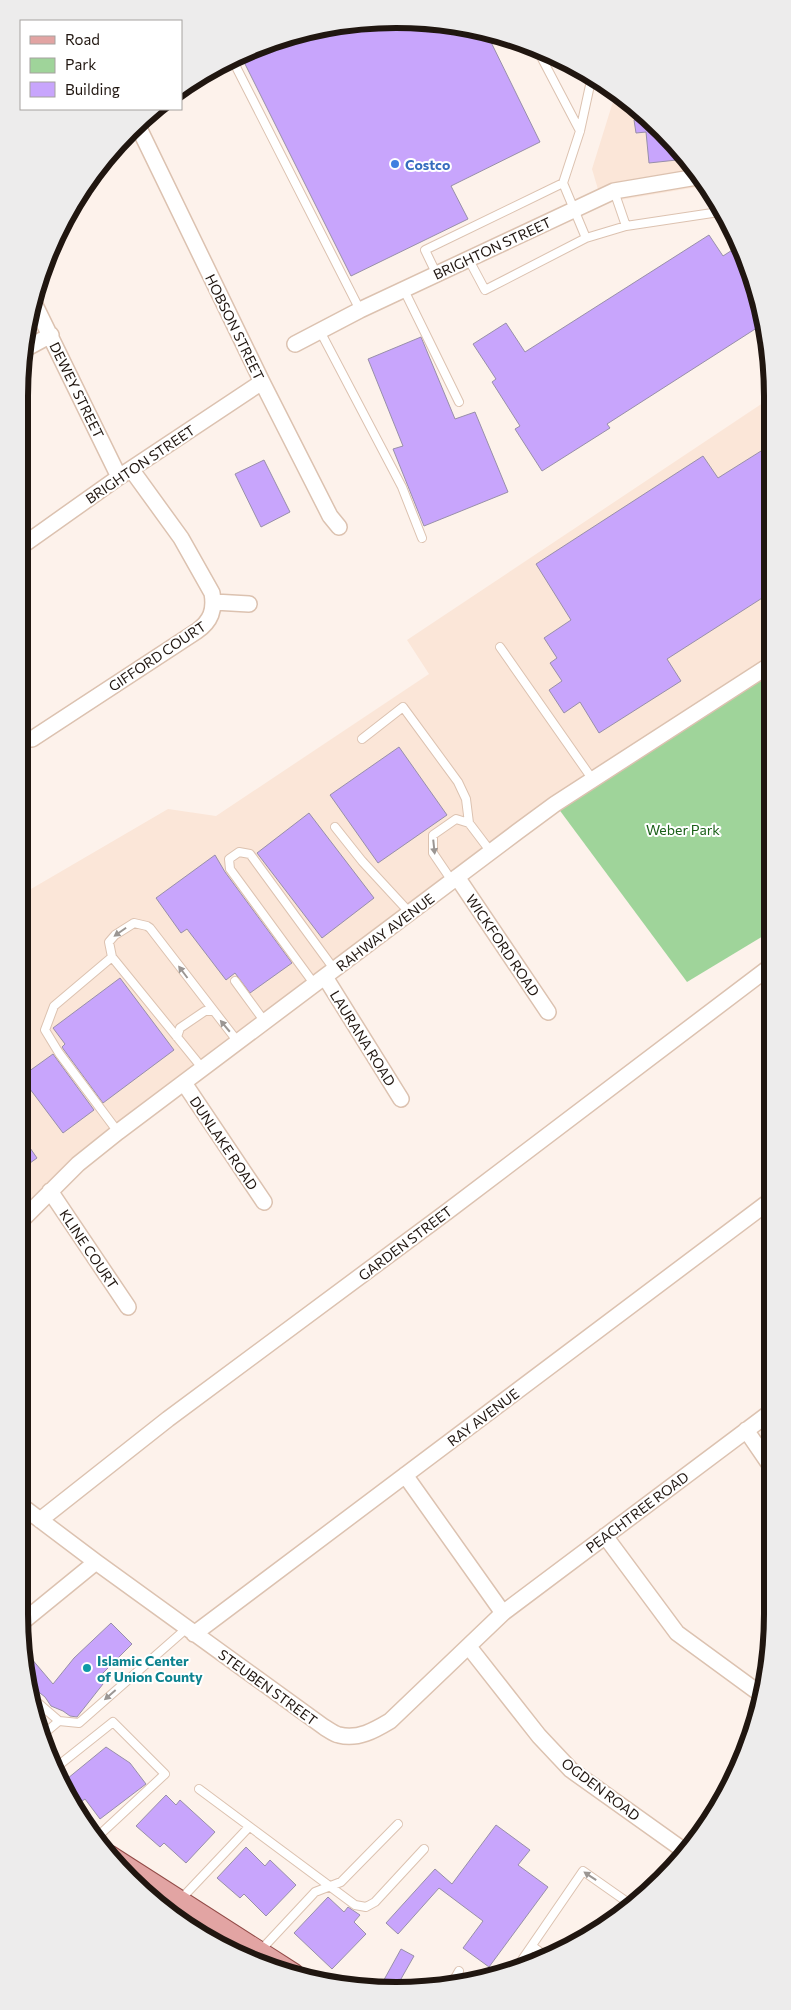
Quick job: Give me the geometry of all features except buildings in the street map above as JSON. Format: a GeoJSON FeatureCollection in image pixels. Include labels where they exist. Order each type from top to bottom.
{"type":"FeatureCollection","features":[{"type":"Feature","properties":{"kind":"main road"},"geometry":{"type":"LineString","coordinates":[[132,1872],[266,1959]]}},
{"type":"Feature","properties":{"kind":"street","name":"HOBSON STREET"},"geometry":{"type":"LineString","coordinates":[[140,130],[262,382],[330,516],[340,528]]}},
{"type":"Feature","properties":{"kind":"street","name":"BRIGHTON STREET"},"geometry":{"type":"LineString","coordinates":[[295,344],[360,310],[614,192],[692,178]]}},
{"type":"Feature","properties":{"kind":"street","name":"DEWEY STREET"},"geometry":{"type":"LineString","coordinates":[[38,310],[125,473]]}},
{"type":"Feature","properties":{"kind":"street"},"geometry":{"type":"LineString","coordinates":[[31,346],[51,335]]}},
{"type":"Feature","properties":{"kind":"street","name":"BRIGHTON STREET"},"geometry":{"type":"LineString","coordinates":[[28,542],[125,473],[262,382]]}},
{"type":"Feature","properties":{"kind":"street"},"geometry":{"type":"LineString","coordinates":[[125,473],[181,538],[212,593],[214,602],[249,604]]}},
{"type":"Feature","properties":{"kind":"street","name":"GIFFORD COURT"},"geometry":{"type":"LineString","coordinates":[[32,739],[204,626],[213,611],[214,602]]}},
{"type":"Feature","properties":{"kind":"street","name":"RAHWAY AVENUE"},"geometry":{"type":"LineString","coordinates":[[28,1214],[78,1164],[118,1132],[491,852],[556,804],[764,669]]}},
{"type":"Feature","properties":{"kind":"street","name":"WICKFORD ROAD"},"geometry":{"type":"LineString","coordinates":[[455,879],[548,1012]]}},
{"type":"Feature","properties":{"kind":"street","name":"GARDEN STREET"},"geometry":{"type":"LineString","coordinates":[[40,1520],[168,1419],[448,1211],[764,971]]}},
{"type":"Feature","properties":{"kind":"street","name":"LAURANA ROAD"},"geometry":{"type":"LineString","coordinates":[[325,977],[401,1099]]}},
{"type":"Feature","properties":{"kind":"street","name":"DUNLAKE ROAD"},"geometry":{"type":"LineString","coordinates":[[184,1083],[264,1202]]}},
{"type":"Feature","properties":{"kind":"street","name":"KLINE COURT"},"geometry":{"type":"LineString","coordinates":[[50,1191],[128,1307]]}},
{"type":"Feature","properties":{"kind":"street","name":"RAY AVENUE"},"geometry":{"type":"LineString","coordinates":[[190,1631],[405,1475],[764,1205]]}},
{"type":"Feature","properties":{"kind":"street","name":"PEACHTREE ROAD"},"geometry":{"type":"LineString","coordinates":[[469,1647],[503,1613],[764,1417]]}},
{"type":"Feature","properties":{"kind":"street"},"geometry":{"type":"LineString","coordinates":[[746,1430],[764,1456]]}},
{"type":"Feature","properties":{"kind":"street"},"geometry":{"type":"LineString","coordinates":[[405,1475],[503,1613]]}},
{"type":"Feature","properties":{"kind":"street","name":"STEUBEN STREET"},"geometry":{"type":"LineString","coordinates":[[28,1511],[190,1631],[324,1727],[339,1735],[357,1736],[372,1732],[390,1721],[469,1647]]}},
{"type":"Feature","properties":{"kind":"street"},"geometry":{"type":"LineString","coordinates":[[605,1536],[677,1633],[755,1689]]}},
{"type":"Feature","properties":{"kind":"street"},"geometry":{"type":"LineString","coordinates":[[28,1617],[96,1562]]}},
{"type":"Feature","properties":{"kind":"street","name":"OGDEN ROAD"},"geometry":{"type":"LineString","coordinates":[[469,1647],[539,1736],[571,1770],[680,1848]]}},
{"type":"Feature","properties":{"kind":"lane"},"geometry":{"type":"LineString","coordinates":[[542,58],[580,131]]}},
{"type":"Feature","properties":{"kind":"lane"},"geometry":{"type":"LineString","coordinates":[[235,64],[360,310]]}},
{"type":"Feature","properties":{"kind":"lane"},"geometry":{"type":"LineString","coordinates":[[586,238],[563,183],[580,131],[590,84]]}},
{"type":"Feature","properties":{"kind":"lane"},"geometry":{"type":"LineString","coordinates":[[437,275],[425,250],[563,183]]}},
{"type":"Feature","properties":{"kind":"lane"},"geometry":{"type":"LineString","coordinates":[[614,192],[626,226]]}},
{"type":"Feature","properties":{"kind":"lane"},"geometry":{"type":"LineString","coordinates":[[469,260],[485,290],[586,238],[626,226],[714,213]]}},
{"type":"Feature","properties":{"kind":"lane"},"geometry":{"type":"LineString","coordinates":[[404,290],[459,402]]}},
{"type":"Feature","properties":{"kind":"lane"},"geometry":{"type":"LineString","coordinates":[[320,331],[402,487],[422,538]]}},
{"type":"Feature","properties":{"kind":"lane"},"geometry":{"type":"LineString","coordinates":[[500,647],[593,780]]}},
{"type":"Feature","properties":{"kind":"lane"},"geometry":{"type":"LineString","coordinates":[[362,739],[403,707],[458,782],[466,799],[469,823],[491,852]]}},
{"type":"Feature","properties":{"kind":"lane"},"geometry":{"type":"LineString","coordinates":[[455,879],[433,853],[433,835],[456,819],[469,823]]}},
{"type":"Feature","properties":{"kind":"lane"},"geometry":{"type":"LineString","coordinates":[[334,827],[362,861],[410,913]]}},
{"type":"Feature","properties":{"kind":"lane"},"geometry":{"type":"LineString","coordinates":[[240,852],[250,854],[325,977],[230,869],[229,859],[240,852]]}},
{"type":"Feature","properties":{"kind":"lane"},"geometry":{"type":"LineString","coordinates":[[203,1068],[112,957],[109,942],[115,935],[134,923],[147,926],[238,1042]]}},
{"type":"Feature","properties":{"kind":"lane"},"geometry":{"type":"LineString","coordinates":[[112,957],[54,1006],[45,1030],[59,1054],[118,1132]]}},
{"type":"Feature","properties":{"kind":"lane"},"geometry":{"type":"LineString","coordinates":[[235,981],[265,1022]]}},
{"type":"Feature","properties":{"kind":"lane"},"geometry":{"type":"LineString","coordinates":[[177,1038],[180,1028],[204,1011],[212,1011]]}},
{"type":"Feature","properties":{"kind":"lane"},"geometry":{"type":"LineString","coordinates":[[39,1703],[59,1721],[79,1723],[190,1631]]}},
{"type":"Feature","properties":{"kind":"lane"},"geometry":{"type":"LineString","coordinates":[[47,1732],[59,1721]]}},
{"type":"Feature","properties":{"kind":"lane"},"geometry":{"type":"LineString","coordinates":[[60,1764],[113,1722],[166,1774],[100,1834]]}},
{"type":"Feature","properties":{"kind":"lane"},"geometry":{"type":"LineString","coordinates":[[199,1789],[355,1905],[366,1907],[375,1902],[424,1849]]}},
{"type":"Feature","properties":{"kind":"lane"},"geometry":{"type":"LineString","coordinates":[[258,1953],[315,1892],[341,1882],[398,1824]]}},
{"type":"Feature","properties":{"kind":"lane"},"geometry":{"type":"LineString","coordinates":[[179,1901],[249,1827]]}},
{"type":"Feature","properties":{"kind":"lane"},"geometry":{"type":"LineString","coordinates":[[522,1960],[583,1871],[626,1901]]}},
{"type":"Feature","properties":{"kind":"lane"},"geometry":{"type":"LineString","coordinates":[[532,1946],[540,1952]]}},
{"type":"Feature","properties":{"kind":"lane"},"geometry":{"type":"LineString","coordinates":[[456,1977],[459,1972]]}},
{"type":"Feature","properties":{"kind":"shaded area"},"geometry":{"type":"Polygon","coordinates":[[[614,100],[656,135],[698,187],[602,203],[592,169],[614,100]]]}},
{"type":"Feature","properties":{"kind":"shaded area"},"geometry":{"type":"Polygon","coordinates":[[[764,402],[764,683],[555,804],[60,1175],[28,1219],[28,891],[168,809],[216,816],[429,674],[407,640],[764,402]]]}},
{"type":"Feature","properties":{"kind":"green space","name":"Weber Park"},"geometry":{"type":"Polygon","coordinates":[[[764,677],[764,936],[687,982],[555,804],[764,677]]]}},
{"type":"Feature","properties":{"kind":"place","name":"Costco"},"geometry":{"type":"Point","coordinates":[395,164]}},
{"type":"Feature","properties":{"kind":"place","name":"Islamic Center of Union County"},"geometry":{"type":"Point","coordinates":[87,1668]}}]}
